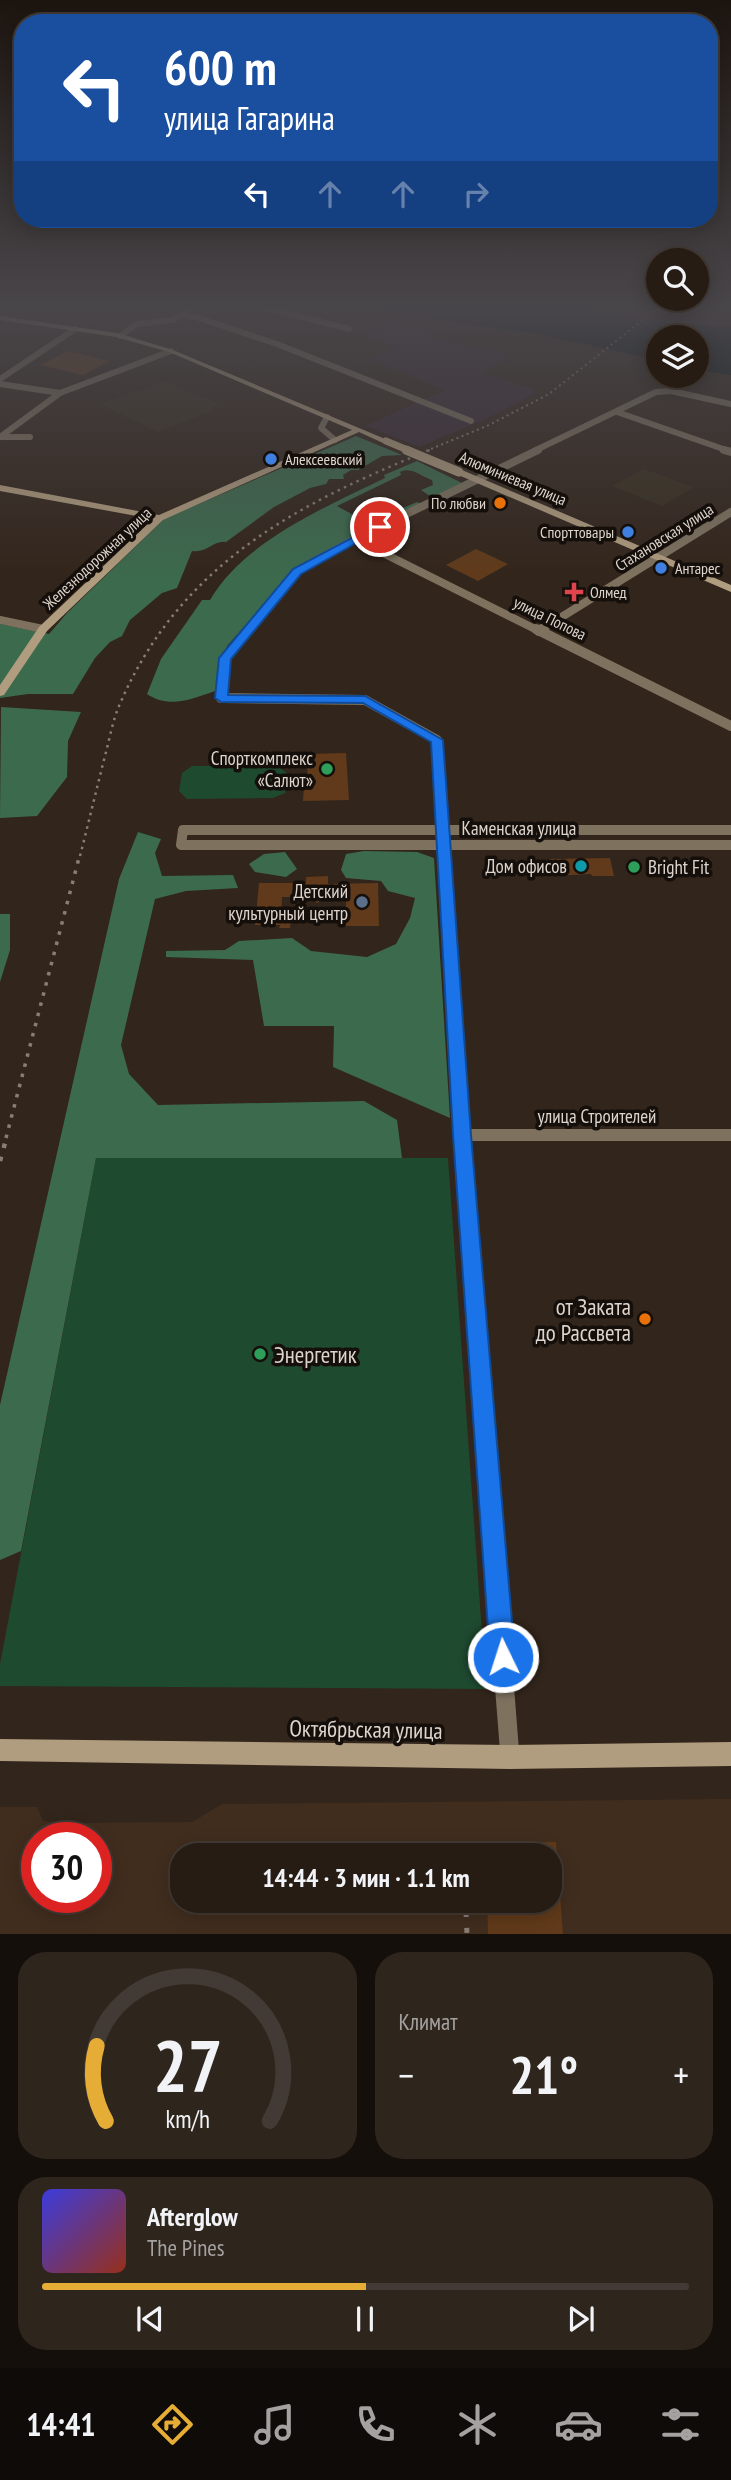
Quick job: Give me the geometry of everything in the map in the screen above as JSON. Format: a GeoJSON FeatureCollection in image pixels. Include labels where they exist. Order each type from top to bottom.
{"type":"FeatureCollection","features":[{"type":"Feature","properties":{"kind":"main road","name":"Алюминиевая улица"},"geometry":{"type":"LineString","coordinates":[[284,398],[731,589]]}},
{"type":"Feature","properties":{"kind":"main road","name":"Железнодорожная улица"},"geometry":{"type":"LineString","coordinates":[[0,693],[43,629],[160,518],[359,430]]}},
{"type":"Feature","properties":{"kind":"main road"},"geometry":{"type":"LineString","coordinates":[[0,488],[160,518]]}},
{"type":"Feature","properties":{"kind":"main road","name":"Октябрьская улица"},"geometry":{"type":"LineString","coordinates":[[0,1750],[510,1757],[731,1754]]}},
{"type":"Feature","properties":{"kind":"street"},"geometry":{"type":"LineString","coordinates":[[0,437],[53,398]]}},
{"type":"Feature","properties":{"kind":"street"},"geometry":{"type":"LineString","coordinates":[[414,398],[471,421]]}},
{"type":"Feature","properties":{"kind":"street"},"geometry":{"type":"LineString","coordinates":[[510,1757],[462,1135],[437,740],[365,700],[221,698],[225,658],[297,571],[355,539],[644,398]]}},
{"type":"Feature","properties":{"kind":"street"},"geometry":{"type":"LineString","coordinates":[[704,398],[731,404]]}},
{"type":"Feature","properties":{"kind":"street"},"geometry":{"type":"LineString","coordinates":[[617,412],[731,452]]}},
{"type":"Feature","properties":{"kind":"street"},"geometry":{"type":"LineString","coordinates":[[327,416],[321,429],[335,440]]}},
{"type":"Feature","properties":{"kind":"street"},"geometry":{"type":"LineString","coordinates":[[0,437],[30,437]]}},
{"type":"Feature","properties":{"kind":"street","name":"Стахановская улица"},"geometry":{"type":"LineString","coordinates":[[539,631],[731,512]]}},
{"type":"Feature","properties":{"kind":"street","name":"улица Попова"},"geometry":{"type":"LineString","coordinates":[[355,539],[731,726]]}},
{"type":"Feature","properties":{"kind":"street"},"geometry":{"type":"LineString","coordinates":[[0,620],[43,629]]}},
{"type":"Feature","properties":{"kind":"street","name":"Каменская улица"},"geometry":{"type":"LineString","coordinates":[[731,830],[184,830],[181,845],[731,845]]}},
{"type":"Feature","properties":{"kind":"street","name":"улица Строителей"},"geometry":{"type":"LineString","coordinates":[[462,1135],[731,1135]]}},
{"type":"Feature","properties":{"kind":"shaded area"},"geometry":{"type":"Polygon","coordinates":[[[116,398],[206,398],[219,404],[209,408],[213,410],[158,432],[100,404],[116,398]]]}},
{"type":"Feature","properties":{"kind":"shaded area"},"geometry":{"type":"Polygon","coordinates":[[[427,398],[526,398],[499,413],[420,447],[365,426],[427,398]]]}},
{"type":"Feature","properties":{"kind":"shaded area"},"geometry":{"type":"Polygon","coordinates":[[[644,469],[694,487],[662,506],[612,486],[644,469]]]}},
{"type":"Feature","properties":{"kind":"shaded area"},"geometry":{"type":"Polygon","coordinates":[[[731,1799],[731,1934],[0,1934],[0,1807],[37,1807],[43,1821],[51,1822],[21,1822],[21,1913],[112,1913],[112,1823],[192,1822],[222,1804],[731,1799]]]}},
{"type":"Feature","properties":{"kind":"green space"},"geometry":{"type":"Polygon","coordinates":[[[356,436],[402,455],[382,456],[358,470],[351,470],[343,475],[344,479],[329,479],[326,484],[310,488],[274,507],[226,542],[192,551],[177,588],[162,593],[130,620],[122,636],[110,642],[95,658],[73,694],[28,694],[0,698],[0,624],[49,634],[67,613],[164,519],[356,436]]]}},
{"type":"Feature","properties":{"kind":"green space"},"geometry":{"type":"Polygon","coordinates":[[[417,461],[462,483],[433,498],[421,490],[433,485],[432,480],[404,470],[400,472],[401,475],[337,506],[368,523],[417,502],[422,504],[292,572],[227,646],[215,691],[172,702],[155,699],[147,694],[161,659],[202,600],[210,600],[243,560],[288,528],[385,478],[384,475],[417,461]]]}},
{"type":"Feature","properties":{"kind":"green space"},"geometry":{"type":"Polygon","coordinates":[[[1,707],[81,712],[68,741],[67,777],[37,816],[0,818],[1,707]]]}},
{"type":"Feature","properties":{"kind":"green space"},"geometry":{"type":"Polygon","coordinates":[[[192,766],[277,766],[287,773],[285,793],[273,798],[187,799],[179,791],[182,773],[192,766]]]}},
{"type":"Feature","properties":{"kind":"green space"},"geometry":{"type":"Polygon","coordinates":[[[138,832],[161,839],[155,853],[162,876],[233,875],[238,888],[186,891],[155,899],[121,1045],[129,1074],[158,1105],[364,1101],[397,1120],[402,1158],[96,1158],[21,1551],[0,1560],[0,1405],[119,879],[138,832]]]}},
{"type":"Feature","properties":{"kind":"green space"},"geometry":{"type":"Polygon","coordinates":[[[364,851],[417,852],[434,858],[450,1118],[333,1067],[334,1026],[264,1026],[253,960],[166,957],[166,951],[225,950],[239,941],[292,938],[311,951],[367,957],[396,944],[410,918],[415,898],[388,891],[381,881],[346,878],[341,870],[346,854],[364,851]]]}},
{"type":"Feature","properties":{"kind":"green space"},"geometry":{"type":"Polygon","coordinates":[[[285,852],[297,869],[286,877],[255,872],[249,864],[264,854],[285,852]]]}},
{"type":"Feature","properties":{"kind":"green space"},"geometry":{"type":"Polygon","coordinates":[[[0,914],[10,914],[10,950],[0,982],[0,914]]]}},
{"type":"Feature","properties":{"kind":"green space","name":"Энергетик"},"geometry":{"type":"Polygon","coordinates":[[[96,1158],[448,1158],[486,1689],[0,1686],[0,1664],[96,1158]]]}},
{"type":"Feature","properties":{"kind":"building"},"geometry":{"type":"Polygon","coordinates":[[[476,549],[508,564],[478,581],[446,565],[476,549]]]}},
{"type":"Feature","properties":{"kind":"building","name":"Спорткомплекс «Салют»"},"geometry":{"type":"Polygon","coordinates":[[[346,753],[349,800],[303,801],[304,785],[307,785],[308,754],[346,753]]]}},
{"type":"Feature","properties":{"kind":"building","name":"Дом офисов"},"geometry":{"type":"Polygon","coordinates":[[[610,858],[614,876],[552,876],[549,859],[610,858]]]}},
{"type":"Feature","properties":{"kind":"building","name":"Детский культурный центр"},"geometry":{"type":"Polygon","coordinates":[[[328,876],[328,884],[378,883],[379,926],[346,926],[346,897],[327,897],[317,903],[309,897],[282,897],[281,920],[291,920],[290,928],[279,928],[280,925],[255,925],[259,883],[306,883],[306,877],[328,876]]]}},
{"type":"Feature","properties":{"kind":"building"},"geometry":{"type":"Polygon","coordinates":[[[556,1842],[556,1843],[484,1843],[556,1842]]]}},
{"type":"Feature","properties":{"kind":"building"},"geometry":{"type":"Polygon","coordinates":[[[487,1913],[561,1913],[563,1934],[488,1934],[487,1913]]]}},
{"type":"Feature","properties":{"kind":"railway"},"geometry":{"type":"LineString","coordinates":[[426,451],[489,425],[541,398]]}},
{"type":"Feature","properties":{"kind":"railway"},"geometry":{"type":"LineString","coordinates":[[80,856],[117,711],[144,657],[174,614],[208,577],[247,545],[289,518],[333,493],[430,450]]}},
{"type":"Feature","properties":{"kind":"railway"},"geometry":{"type":"LineString","coordinates":[[6,1138],[80,854]]}},
{"type":"Feature","properties":{"kind":"railway"},"geometry":{"type":"LineString","coordinates":[[0,1161],[7,1136]]}},
{"type":"Feature","properties":{"kind":"railway"},"geometry":{"type":"LineString","coordinates":[[466,1913],[467,1934]]}},
{"type":"Feature","properties":{"kind":"place","name":"Алексеевский"},"geometry":{"type":"Point","coordinates":[271,459]}},
{"type":"Feature","properties":{"kind":"place","name":"По любви"},"geometry":{"type":"Point","coordinates":[500,503]}},
{"type":"Feature","properties":{"kind":"place","name":"Спорттовары"},"geometry":{"type":"Point","coordinates":[628,532]}},
{"type":"Feature","properties":{"kind":"place","name":"Антарес"},"geometry":{"type":"Point","coordinates":[661,568]}},
{"type":"Feature","properties":{"kind":"place","name":"Олмед"},"geometry":{"type":"Point","coordinates":[574,592]}},
{"type":"Feature","properties":{"kind":"place","name":"Спорткомплекс «Салют»"},"geometry":{"type":"Point","coordinates":[327,769]}},
{"type":"Feature","properties":{"kind":"place","name":"Дом офисов"},"geometry":{"type":"Point","coordinates":[581,866]}},
{"type":"Feature","properties":{"kind":"place","name":"Bright Fit"},"geometry":{"type":"Point","coordinates":[634,867]}},
{"type":"Feature","properties":{"kind":"place","name":"Детский культурный центр"},"geometry":{"type":"Point","coordinates":[362,902]}},
{"type":"Feature","properties":{"kind":"place","name":"от Заката до Рассвета"},"geometry":{"type":"Point","coordinates":[645,1319]}},
{"type":"Feature","properties":{"kind":"place","name":"Энергетик"},"geometry":{"type":"Point","coordinates":[260,1354]}},
{"type":"Feature","properties":{"kind":"route"},"geometry":{"type":"LineString","coordinates":[[380,527],[297,571],[225,658],[221,698],[365,700],[437,740],[462,1135],[503,1657]]}}]}
